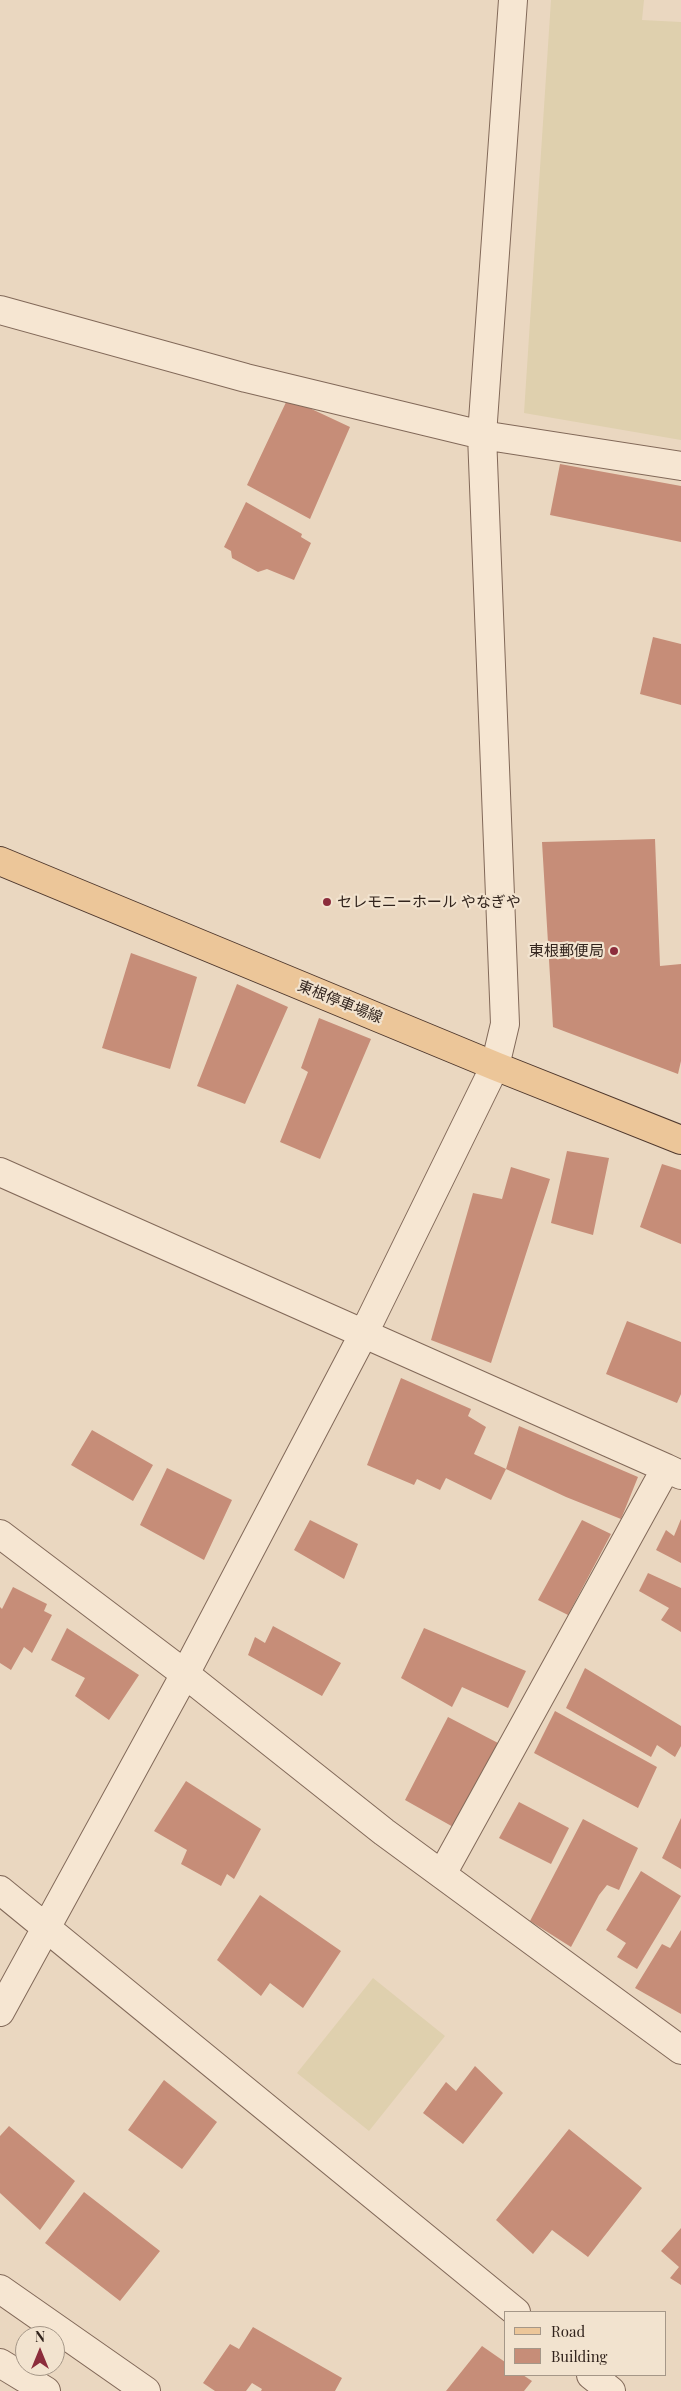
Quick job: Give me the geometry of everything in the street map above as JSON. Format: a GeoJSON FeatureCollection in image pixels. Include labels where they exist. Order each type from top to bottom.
{"type":"FeatureCollection","features":[{"type":"Feature","properties":{"kind":"main road","name":"東根停車場線"},"geometry":{"type":"LineString","coordinates":[[0,861],[495,1066],[681,1140]]}},
{"type":"Feature","properties":{"kind":"street"},"geometry":{"type":"LineString","coordinates":[[0,2012],[185,1674],[363,1335],[495,1066],[505,1024],[482,435],[513,0]]}},
{"type":"Feature","properties":{"kind":"street"},"geometry":{"type":"LineString","coordinates":[[0,310],[246,378],[482,435],[681,466]]}},
{"type":"Feature","properties":{"kind":"street"},"geometry":{"type":"LineString","coordinates":[[0,1172],[674,1472],[442,1874]]}},
{"type":"Feature","properties":{"kind":"street"},"geometry":{"type":"LineString","coordinates":[[0,1534],[185,1674],[384,1832],[681,2050]]}},
{"type":"Feature","properties":{"kind":"street"},"geometry":{"type":"LineString","coordinates":[[0,1890],[515,2311]]}},
{"type":"Feature","properties":{"kind":"street"},"geometry":{"type":"LineString","coordinates":[[0,2290],[146,2391]]}},
{"type":"Feature","properties":{"kind":"street"},"geometry":{"type":"LineString","coordinates":[[0,2363],[46,2391]]}},
{"type":"Feature","properties":{"kind":"street"},"geometry":{"type":"LineString","coordinates":[[593,2376],[611,2391]]}},
{"type":"Feature","properties":{"kind":"shaded area"},"geometry":{"type":"Polygon","coordinates":[[[551,0],[644,0],[642,20],[681,22],[681,440],[524,413],[551,0]]]}},
{"type":"Feature","properties":{"kind":"shaded area"},"geometry":{"type":"Polygon","coordinates":[[[373,1978],[445,2036],[369,2131],[297,2073],[373,1978]]]}},
{"type":"Feature","properties":{"kind":"building"},"geometry":{"type":"Polygon","coordinates":[[[288,398],[350,427],[310,519],[247,485],[288,398]]]}},
{"type":"Feature","properties":{"kind":"building"},"geometry":{"type":"Polygon","coordinates":[[[560,464],[681,486],[681,542],[550,515],[560,464]]]}},
{"type":"Feature","properties":{"kind":"building"},"geometry":{"type":"Polygon","coordinates":[[[246,502],[302,534],[301,537],[311,543],[294,580],[267,569],[258,572],[232,558],[231,551],[224,547],[246,502]]]}},
{"type":"Feature","properties":{"kind":"building"},"geometry":{"type":"Polygon","coordinates":[[[653,637],[681,644],[681,705],[640,694],[653,637]]]}},
{"type":"Feature","properties":{"kind":"building"},"geometry":{"type":"Polygon","coordinates":[[[655,839],[660,966],[681,964],[681,1061],[678,1074],[553,1027],[542,842],[655,839]]]}},
{"type":"Feature","properties":{"kind":"building"},"geometry":{"type":"Polygon","coordinates":[[[131,953],[197,977],[170,1069],[102,1048],[131,953]]]}},
{"type":"Feature","properties":{"kind":"building"},"geometry":{"type":"Polygon","coordinates":[[[237,984],[288,1007],[245,1104],[197,1086],[237,984]]]}},
{"type":"Feature","properties":{"kind":"building"},"geometry":{"type":"Polygon","coordinates":[[[319,1018],[371,1039],[320,1159],[280,1142],[308,1072],[301,1068],[319,1018]]]}},
{"type":"Feature","properties":{"kind":"building"},"geometry":{"type":"Polygon","coordinates":[[[567,1151],[609,1158],[593,1235],[551,1223],[567,1151]]]}},
{"type":"Feature","properties":{"kind":"building"},"geometry":{"type":"Polygon","coordinates":[[[662,1164],[681,1170],[681,1244],[640,1227],[662,1164]]]}},
{"type":"Feature","properties":{"kind":"building"},"geometry":{"type":"Polygon","coordinates":[[[511,1167],[550,1179],[491,1363],[431,1340],[473,1193],[502,1199],[511,1167]]]}},
{"type":"Feature","properties":{"kind":"building"},"geometry":{"type":"Polygon","coordinates":[[[627,1321],[681,1342],[681,1394],[677,1403],[606,1374],[627,1321]]]}},
{"type":"Feature","properties":{"kind":"building"},"geometry":{"type":"Polygon","coordinates":[[[401,1378],[471,1409],[468,1416],[486,1427],[474,1454],[506,1469],[491,1500],[446,1478],[440,1490],[417,1479],[414,1485],[367,1465],[401,1378]]]}},
{"type":"Feature","properties":{"kind":"building"},"geometry":{"type":"Polygon","coordinates":[[[519,1426],[638,1477],[621,1519],[566,1497],[506,1469],[519,1426]]]}},
{"type":"Feature","properties":{"kind":"building"},"geometry":{"type":"Polygon","coordinates":[[[92,1430],[153,1465],[133,1501],[71,1465],[92,1430]]]}},
{"type":"Feature","properties":{"kind":"building"},"geometry":{"type":"Polygon","coordinates":[[[167,1468],[232,1500],[204,1560],[140,1525],[167,1468]]]}},
{"type":"Feature","properties":{"kind":"building"},"geometry":{"type":"Polygon","coordinates":[[[681,1519],[681,1563],[656,1550],[666,1530],[674,1536],[681,1519]]]}},
{"type":"Feature","properties":{"kind":"building"},"geometry":{"type":"Polygon","coordinates":[[[310,1520],[358,1544],[344,1579],[294,1550],[310,1520]]]}},
{"type":"Feature","properties":{"kind":"building"},"geometry":{"type":"Polygon","coordinates":[[[582,1520],[611,1534],[568,1615],[538,1600],[582,1520]]]}},
{"type":"Feature","properties":{"kind":"building"},"geometry":{"type":"Polygon","coordinates":[[[648,1573],[681,1588],[681,1632],[661,1620],[669,1608],[639,1591],[648,1573]]]}},
{"type":"Feature","properties":{"kind":"building"},"geometry":{"type":"Polygon","coordinates":[[[13,1587],[47,1604],[44,1611],[52,1615],[32,1653],[24,1647],[11,1670],[0,1663],[0,1607],[2,1609],[13,1587]]]}},
{"type":"Feature","properties":{"kind":"building"},"geometry":{"type":"Polygon","coordinates":[[[273,1626],[341,1663],[322,1696],[248,1655],[255,1637],[265,1643],[273,1626]]]}},
{"type":"Feature","properties":{"kind":"building"},"geometry":{"type":"Polygon","coordinates":[[[67,1628],[139,1675],[109,1720],[75,1696],[85,1678],[51,1660],[67,1628]]]}},
{"type":"Feature","properties":{"kind":"building"},"geometry":{"type":"Polygon","coordinates":[[[424,1628],[526,1671],[508,1708],[462,1687],[452,1707],[401,1678],[424,1628]]]}},
{"type":"Feature","properties":{"kind":"building"},"geometry":{"type":"Polygon","coordinates":[[[585,1668],[681,1726],[681,1746],[675,1757],[657,1745],[651,1757],[566,1708],[585,1668]]]}},
{"type":"Feature","properties":{"kind":"building"},"geometry":{"type":"Polygon","coordinates":[[[555,1711],[657,1767],[638,1808],[534,1753],[555,1711]]]}},
{"type":"Feature","properties":{"kind":"building"},"geometry":{"type":"Polygon","coordinates":[[[448,1717],[498,1743],[455,1828],[405,1800],[448,1717]]]}},
{"type":"Feature","properties":{"kind":"building"},"geometry":{"type":"Polygon","coordinates":[[[186,1781],[261,1829],[234,1879],[227,1874],[221,1886],[181,1864],[187,1850],[154,1831],[186,1781]]]}},
{"type":"Feature","properties":{"kind":"building"},"geometry":{"type":"Polygon","coordinates":[[[519,1802],[569,1828],[551,1864],[499,1838],[519,1802]]]}},
{"type":"Feature","properties":{"kind":"building"},"geometry":{"type":"Polygon","coordinates":[[[681,1818],[681,1869],[662,1858],[681,1818]]]}},
{"type":"Feature","properties":{"kind":"building"},"geometry":{"type":"Polygon","coordinates":[[[583,1819],[638,1848],[619,1890],[607,1885],[599,1895],[571,1947],[530,1921],[583,1819]]]}},
{"type":"Feature","properties":{"kind":"building"},"geometry":{"type":"Polygon","coordinates":[[[641,1871],[681,1896],[637,1969],[617,1957],[626,1943],[606,1930],[641,1871]]]}},
{"type":"Feature","properties":{"kind":"building"},"geometry":{"type":"Polygon","coordinates":[[[260,1895],[341,1951],[303,2008],[270,1983],[261,1996],[217,1960],[260,1895]]]}},
{"type":"Feature","properties":{"kind":"building"},"geometry":{"type":"Polygon","coordinates":[[[681,1930],[681,2014],[635,1988],[662,1944],[670,1948],[681,1930]]]}},
{"type":"Feature","properties":{"kind":"building"},"geometry":{"type":"Polygon","coordinates":[[[475,2066],[503,2093],[463,2144],[423,2113],[446,2082],[456,2091],[475,2066]]]}},
{"type":"Feature","properties":{"kind":"building"},"geometry":{"type":"Polygon","coordinates":[[[164,2080],[217,2122],[182,2169],[128,2130],[164,2080]]]}},
{"type":"Feature","properties":{"kind":"building"},"geometry":{"type":"Polygon","coordinates":[[[9,2126],[75,2181],[40,2230],[0,2193],[0,2136],[9,2126]]]}},
{"type":"Feature","properties":{"kind":"building"},"geometry":{"type":"Polygon","coordinates":[[[569,2129],[642,2188],[588,2257],[552,2230],[533,2254],[496,2220],[569,2129]]]}},
{"type":"Feature","properties":{"kind":"building"},"geometry":{"type":"Polygon","coordinates":[[[84,2192],[160,2251],[120,2301],[45,2243],[84,2192]]]}},
{"type":"Feature","properties":{"kind":"building"},"geometry":{"type":"Polygon","coordinates":[[[681,2228],[681,2285],[670,2278],[679,2267],[661,2251],[681,2228]]]}},
{"type":"Feature","properties":{"kind":"building"},"geometry":{"type":"Polygon","coordinates":[[[253,2327],[342,2378],[335,2391],[261,2391],[262,2389],[252,2383],[246,2391],[215,2391],[203,2383],[230,2344],[239,2349],[253,2327]]]}},
{"type":"Feature","properties":{"kind":"building"},"geometry":{"type":"Polygon","coordinates":[[[482,2346],[503,2361],[503,2376],[524,2376],[532,2381],[524,2391],[446,2391],[482,2346]]]}},
{"type":"Feature","properties":{"kind":"place","name":"セレモニーホール やなぎや"},"geometry":{"type":"Point","coordinates":[327,902]}},
{"type":"Feature","properties":{"kind":"place","name":"東根郵便局"},"geometry":{"type":"Point","coordinates":[614,951]}}]}
